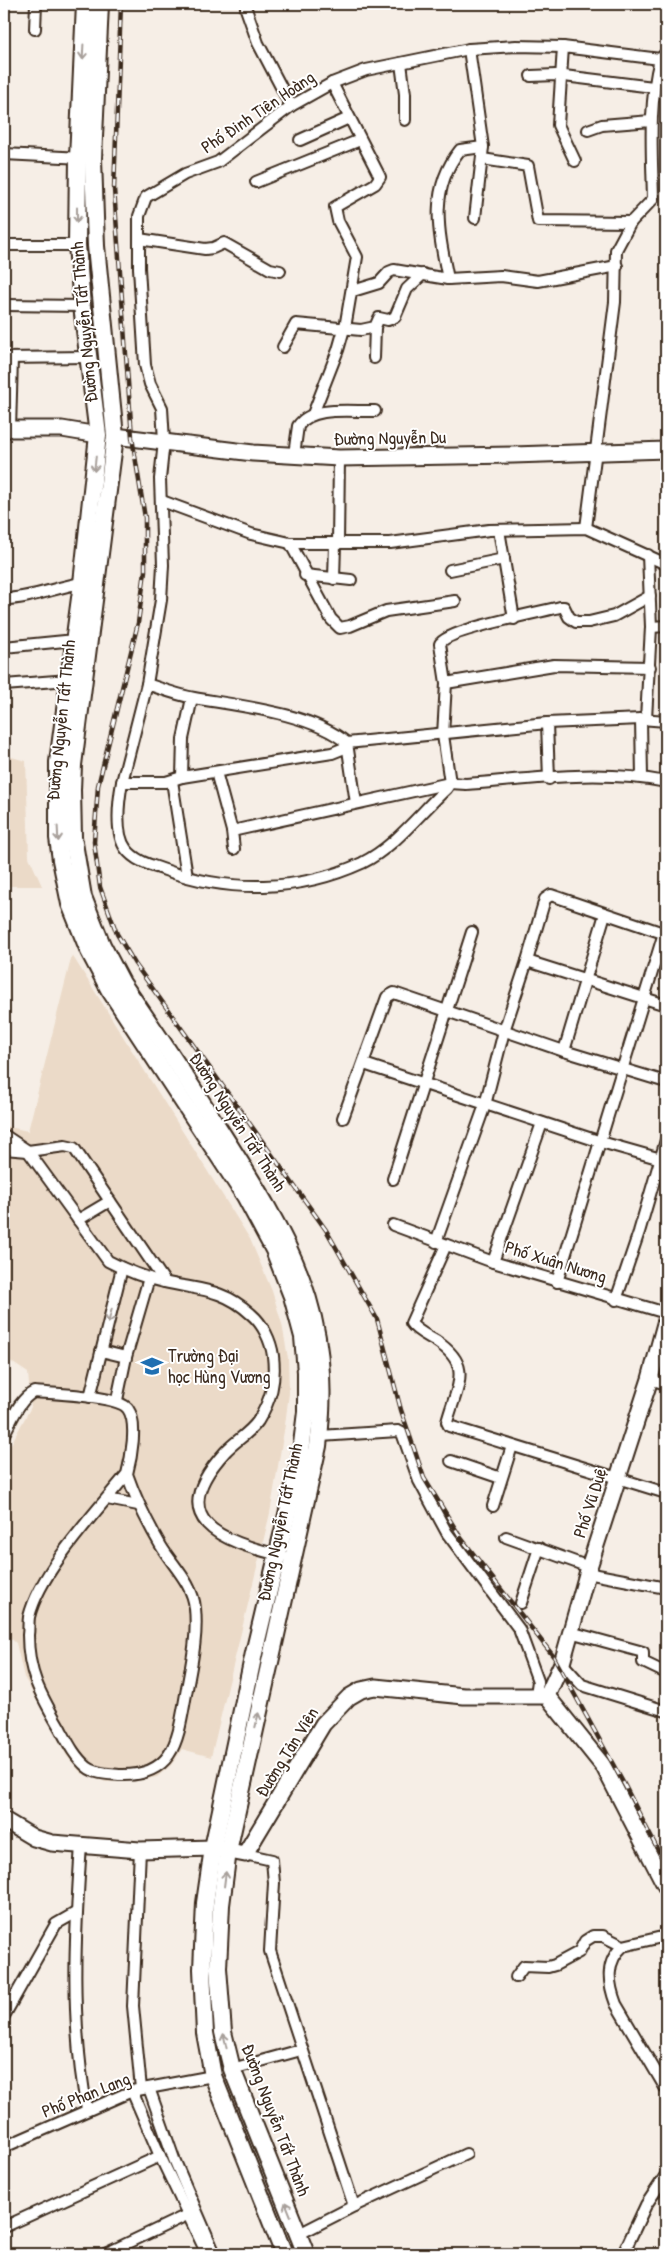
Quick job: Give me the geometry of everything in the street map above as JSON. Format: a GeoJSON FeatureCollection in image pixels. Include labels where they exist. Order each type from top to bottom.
{"type":"FeatureCollection","features":[{"type":"Feature","properties":{"kind":"main road","name":"Đường Nguyễn Tất Thành"},"geometry":{"type":"LineString","coordinates":[[85,4],[86,158],[115,436],[89,584],[75,640],[58,762],[57,790],[60,853],[70,904],[89,951],[109,989],[250,1204],[282,1248],[302,1337],[306,1412],[300,1460],[276,1555],[220,1849],[221,1905],[218,1986],[223,2032],[232,2069],[306,2254]]}},
{"type":"Feature","properties":{"kind":"main road","name":"Đường Nguyễn Tất Thành"},"geometry":{"type":"LineString","coordinates":[[100,4],[78,246],[82,305],[98,434],[89,584],[73,765],[73,837],[83,896],[102,946],[122,983],[255,1186],[282,1248],[310,1304],[318,1337],[322,1370],[320,1436],[293,1559],[205,1903],[202,1986],[204,2033],[213,2076],[284,2254]]}},
{"type":"Feature","properties":{"kind":"main road"},"geometry":{"type":"LineString","coordinates":[[82,305],[102,304]]}},
{"type":"Feature","properties":{"kind":"street"},"geometry":{"type":"LineString","coordinates":[[36,4],[36,29]]}},
{"type":"Feature","properties":{"kind":"street"},"geometry":{"type":"LineString","coordinates":[[246,4],[258,43],[291,106]]}},
{"type":"Feature","properties":{"kind":"street","name":"Phố Đinh Tiên Hoàng"},"geometry":{"type":"LineString","coordinates":[[450,783],[395,840],[377,854],[343,871],[314,880],[253,887],[224,885],[186,876],[140,861],[126,848],[122,838],[118,806],[122,782],[147,684],[161,600],[162,502],[160,479],[164,441],[162,408],[150,384],[145,365],[139,216],[148,194],[185,174],[218,162],[291,106],[332,83],[366,70],[470,49],[516,46],[563,47],[663,56]]}},
{"type":"Feature","properties":{"kind":"street"},"geometry":{"type":"LineString","coordinates":[[563,47],[558,124],[575,161]]}},
{"type":"Feature","properties":{"kind":"street"},"geometry":{"type":"LineString","coordinates":[[470,49],[483,147],[475,218]]}},
{"type":"Feature","properties":{"kind":"street"},"geometry":{"type":"LineString","coordinates":[[586,528],[615,302],[616,250],[631,222],[653,199],[650,121],[653,87],[663,56]]}},
{"type":"Feature","properties":{"kind":"street"},"geometry":{"type":"LineString","coordinates":[[401,63],[405,94],[405,120]]}},
{"type":"Feature","properties":{"kind":"street"},"geometry":{"type":"LineString","coordinates":[[532,76],[562,76],[653,87]]}},
{"type":"Feature","properties":{"kind":"street"},"geometry":{"type":"LineString","coordinates":[[313,414],[344,329],[357,256],[338,221],[335,207],[375,184],[380,177],[332,83]]}},
{"type":"Feature","properties":{"kind":"street"},"geometry":{"type":"LineString","coordinates":[[300,140],[349,118]]}},
{"type":"Feature","properties":{"kind":"street"},"geometry":{"type":"LineString","coordinates":[[588,130],[602,125],[650,121]]}},
{"type":"Feature","properties":{"kind":"street"},"geometry":{"type":"LineString","coordinates":[[256,182],[360,140]]}},
{"type":"Feature","properties":{"kind":"street"},"geometry":{"type":"LineString","coordinates":[[448,279],[437,208],[443,182],[460,150],[483,147]]}},
{"type":"Feature","properties":{"kind":"street"},"geometry":{"type":"LineString","coordinates":[[4,154],[86,158]]}},
{"type":"Feature","properties":{"kind":"street"},"geometry":{"type":"LineString","coordinates":[[482,159],[528,166],[538,221],[631,222]]}},
{"type":"Feature","properties":{"kind":"street"},"geometry":{"type":"LineString","coordinates":[[139,239],[204,249],[213,248],[224,243],[270,269],[280,271]]}},
{"type":"Feature","properties":{"kind":"street"},"geometry":{"type":"LineString","coordinates":[[4,245],[78,246]]}},
{"type":"Feature","properties":{"kind":"street"},"geometry":{"type":"LineString","coordinates":[[356,290],[379,283],[389,272],[394,270],[448,279],[501,276],[538,281],[617,266]]}},
{"type":"Feature","properties":{"kind":"street"},"geometry":{"type":"LineString","coordinates":[[374,358],[375,327],[379,318],[388,320],[395,317],[406,289],[423,274]]}},
{"type":"Feature","properties":{"kind":"street"},"geometry":{"type":"LineString","coordinates":[[4,305],[82,305]]}},
{"type":"Feature","properties":{"kind":"street"},"geometry":{"type":"LineString","coordinates":[[283,347],[296,324],[361,330],[375,327]]}},
{"type":"Feature","properties":{"kind":"street"},"geometry":{"type":"LineString","coordinates":[[89,358],[8,358],[7,429],[62,429],[98,434]]}},
{"type":"Feature","properties":{"kind":"street"},"geometry":{"type":"LineString","coordinates":[[294,455],[298,426],[313,414],[324,411],[375,411]]}},
{"type":"Feature","properties":{"kind":"street","name":"Đường Nguyễn Du"},"geometry":{"type":"LineString","coordinates":[[115,436],[253,453],[339,458],[666,450]]}},
{"type":"Feature","properties":{"kind":"street"},"geometry":{"type":"LineString","coordinates":[[334,579],[339,458]]}},
{"type":"Feature","properties":{"kind":"street"},"geometry":{"type":"LineString","coordinates":[[162,502],[251,534],[290,543],[390,542],[499,530],[586,528],[666,564]]}},
{"type":"Feature","properties":{"kind":"street"},"geometry":{"type":"LineString","coordinates":[[499,530],[514,619]]}},
{"type":"Feature","properties":{"kind":"street"},"geometry":{"type":"LineString","coordinates":[[290,543],[305,575],[331,619],[343,628],[386,611],[455,601]]}},
{"type":"Feature","properties":{"kind":"street"},"geometry":{"type":"LineString","coordinates":[[642,777],[644,719],[650,667],[651,626],[648,555]]}},
{"type":"Feature","properties":{"kind":"street"},"geometry":{"type":"LineString","coordinates":[[450,570],[504,559]]}},
{"type":"Feature","properties":{"kind":"street"},"geometry":{"type":"LineString","coordinates":[[305,575],[351,580]]}},
{"type":"Feature","properties":{"kind":"street"},"geometry":{"type":"LineString","coordinates":[[4,598],[14,599],[60,586],[89,584]]}},
{"type":"Feature","properties":{"kind":"street"},"geometry":{"type":"LineString","coordinates":[[450,783],[443,735],[446,683],[440,644],[442,640],[479,626],[564,607],[572,620],[588,622],[614,616],[650,596]]}},
{"type":"Feature","properties":{"kind":"street"},"geometry":{"type":"LineString","coordinates":[[651,626],[666,626]]}},
{"type":"Feature","properties":{"kind":"street"},"geometry":{"type":"LineString","coordinates":[[4,646],[75,640]]}},
{"type":"Feature","properties":{"kind":"street"},"geometry":{"type":"LineString","coordinates":[[446,683],[554,665],[650,667]]}},
{"type":"Feature","properties":{"kind":"street"},"geometry":{"type":"LineString","coordinates":[[4,685],[69,680]]}},
{"type":"Feature","properties":{"kind":"street"},"geometry":{"type":"LineString","coordinates":[[147,684],[192,698],[251,707],[297,720],[336,734],[347,745],[356,803]]}},
{"type":"Feature","properties":{"kind":"street"},"geometry":{"type":"LineString","coordinates":[[186,876],[177,779],[192,698]]}},
{"type":"Feature","properties":{"kind":"street"},"geometry":{"type":"LineString","coordinates":[[122,782],[177,779],[332,753],[347,745],[547,723],[644,719],[666,721]]}},
{"type":"Feature","properties":{"kind":"street"},"geometry":{"type":"LineString","coordinates":[[547,723],[549,779]]}},
{"type":"Feature","properties":{"kind":"street"},"geometry":{"type":"LineString","coordinates":[[216,772],[232,831],[234,849]]}},
{"type":"Feature","properties":{"kind":"street"},"geometry":{"type":"LineString","coordinates":[[232,831],[450,783],[466,784],[587,776],[642,777],[666,782]]}},
{"type":"Feature","properties":{"kind":"street"},"geometry":{"type":"LineString","coordinates":[[557,1282],[602,1142],[665,933],[551,895],[547,896],[504,1031],[485,1105],[441,1244],[411,1324],[453,1354],[458,1362],[459,1380],[447,1422],[449,1426],[666,1494]]}},
{"type":"Feature","properties":{"kind":"street"},"geometry":{"type":"LineString","coordinates":[[564,1051],[605,914]]}},
{"type":"Feature","properties":{"kind":"street"},"geometry":{"type":"LineString","coordinates":[[393,1179],[472,932]]}},
{"type":"Feature","properties":{"kind":"street"},"geometry":{"type":"LineString","coordinates":[[527,961],[666,1005]]}},
{"type":"Feature","properties":{"kind":"street"},"geometry":{"type":"LineString","coordinates":[[343,1118],[389,995],[394,993],[564,1051],[666,1082]]}},
{"type":"Feature","properties":{"kind":"street"},"geometry":{"type":"LineString","coordinates":[[364,1064],[485,1105],[661,1159]]}},
{"type":"Feature","properties":{"kind":"street"},"geometry":{"type":"LineString","coordinates":[[493,1262],[542,1123]]}},
{"type":"Feature","properties":{"kind":"street"},"geometry":{"type":"LineString","coordinates":[[4,1135],[28,1150],[108,1261],[149,1278],[200,1287],[231,1298],[252,1314],[264,1329],[273,1352],[276,1375],[270,1397],[257,1422],[224,1452],[204,1481],[199,1496],[200,1516],[209,1528],[220,1536],[293,1559]]}},
{"type":"Feature","properties":{"kind":"street"},"geometry":{"type":"LineString","coordinates":[[616,1300],[666,1140]]}},
{"type":"Feature","properties":{"kind":"street"},"geometry":{"type":"LineString","coordinates":[[4,1149],[28,1150],[65,1146],[74,1148],[164,1282]]}},
{"type":"Feature","properties":{"kind":"street"},"geometry":{"type":"LineString","coordinates":[[78,1220],[110,1201]]}},
{"type":"Feature","properties":{"kind":"street","name":"Phố Xuân Nương"},"geometry":{"type":"LineString","coordinates":[[393,1225],[493,1262],[616,1300],[666,1321]]}},
{"type":"Feature","properties":{"kind":"street"},"geometry":{"type":"LineString","coordinates":[[90,1397],[122,1268]]}},
{"type":"Feature","properties":{"kind":"street"},"geometry":{"type":"LineString","coordinates":[[117,1400],[126,1357],[149,1278]]}},
{"type":"Feature","properties":{"kind":"street","name":"Phố Vũ Duệ"},"geometry":{"type":"LineString","coordinates":[[542,1696],[562,1663],[588,1570],[650,1379],[666,1321]]}},
{"type":"Feature","properties":{"kind":"street"},"geometry":{"type":"LineString","coordinates":[[101,1351],[126,1357]]}},
{"type":"Feature","properties":{"kind":"street"},"geometry":{"type":"LineString","coordinates":[[650,1379],[666,1384]]}},
{"type":"Feature","properties":{"kind":"street"},"geometry":{"type":"LineString","coordinates":[[4,1434],[28,1395],[34,1392],[117,1400],[129,1410],[133,1425],[132,1456],[127,1474],[54,1566],[38,1592],[29,1618],[28,1661],[36,1685],[75,1754],[88,1768],[104,1774],[136,1776],[151,1772],[166,1760],[180,1733],[194,1647],[195,1608],[191,1591],[162,1548],[138,1505],[127,1474]]}},
{"type":"Feature","properties":{"kind":"street"},"geometry":{"type":"LineString","coordinates":[[320,1436],[398,1430],[402,1433],[419,1481],[447,1533],[519,1629],[542,1696],[604,1767],[666,1887]]}},
{"type":"Feature","properties":{"kind":"street"},"geometry":{"type":"LineString","coordinates":[[493,1506],[512,1446]]}},
{"type":"Feature","properties":{"kind":"street"},"geometry":{"type":"LineString","coordinates":[[450,1461],[502,1478]]}},
{"type":"Feature","properties":{"kind":"street"},"geometry":{"type":"LineString","coordinates":[[106,1499],[138,1505]]}},
{"type":"Feature","properties":{"kind":"street"},"geometry":{"type":"LineString","coordinates":[[506,1537],[539,1548],[588,1570],[666,1588]]}},
{"type":"Feature","properties":{"kind":"street"},"geometry":{"type":"LineString","coordinates":[[521,1603],[539,1548]]}},
{"type":"Feature","properties":{"kind":"street"},"geometry":{"type":"LineString","coordinates":[[570,1632],[643,1652],[644,1662],[647,1666],[666,1673]]}},
{"type":"Feature","properties":{"kind":"street"},"geometry":{"type":"LineString","coordinates":[[562,1663],[582,1685],[666,1710]]}},
{"type":"Feature","properties":{"kind":"street","name":"Đường Tản Viên"},"geometry":{"type":"LineString","coordinates":[[245,1854],[323,1724],[349,1697],[361,1690],[375,1687],[473,1696],[542,1696]]}},
{"type":"Feature","properties":{"kind":"street"},"geometry":{"type":"LineString","coordinates":[[4,1820],[34,1838],[52,1844],[140,1850],[220,1849],[272,1860],[274,1883],[269,1946],[301,2050],[354,2206]]}},
{"type":"Feature","properties":{"kind":"street"},"geometry":{"type":"LineString","coordinates":[[81,1845],[76,1964],[79,2061],[87,2109]]}},
{"type":"Feature","properties":{"kind":"street"},"geometry":{"type":"LineString","coordinates":[[140,1850],[133,2006],[141,2089],[160,2156],[207,2254]]}},
{"type":"Feature","properties":{"kind":"street"},"geometry":{"type":"LineString","coordinates":[[4,2016],[56,1924],[77,1912]]}},
{"type":"Feature","properties":{"kind":"street"},"geometry":{"type":"LineString","coordinates":[[516,1976],[524,1966],[548,1967],[561,1962],[579,1952],[585,1941],[592,1936],[603,1936],[623,1946]]}},
{"type":"Feature","properties":{"kind":"street"},"geometry":{"type":"LineString","coordinates":[[666,1936],[623,1946],[611,1961],[609,1976],[610,1990],[632,2034],[666,2090]]}},
{"type":"Feature","properties":{"kind":"street"},"geometry":{"type":"LineString","coordinates":[[232,2069],[301,2050]]}},
{"type":"Feature","properties":{"kind":"street","name":"Phố Phan Lang"},"geometry":{"type":"LineString","coordinates":[[4,2147],[87,2109],[141,2089],[213,2076]]}},
{"type":"Feature","properties":{"kind":"street"},"geometry":{"type":"LineString","coordinates":[[141,2089],[215,2254]]}},
{"type":"Feature","properties":{"kind":"street"},"geometry":{"type":"LineString","coordinates":[[298,2234],[466,2154]]}},
{"type":"Feature","properties":{"kind":"street"},"geometry":{"type":"LineString","coordinates":[[4,2228],[160,2156]]}},
{"type":"Feature","properties":{"kind":"street"},"geometry":{"type":"LineString","coordinates":[[623,2254],[646,2205],[666,2174]]}},
{"type":"Feature","properties":{"kind":"street"},"geometry":{"type":"LineString","coordinates":[[105,2254],[188,2215]]}},
{"type":"Feature","properties":{"kind":"shaded area"},"geometry":{"type":"Polygon","coordinates":[[[4,755],[26,761],[29,857],[42,886],[4,886],[4,755]]]}},
{"type":"Feature","properties":{"kind":"shaded area","name":"Trường Đại học Hùng Vương"},"geometry":{"type":"Polygon","coordinates":[[[72,955],[250,1239],[272,1291],[282,1324],[288,1358],[289,1393],[270,1513],[211,1757],[182,1749],[171,1765],[157,1777],[136,1781],[106,1782],[81,1773],[67,1756],[24,1677],[16,1643],[4,1632],[4,1457],[31,1407],[28,1373],[4,1357],[4,1126],[28,1131],[72,955]]]}},
{"type":"Feature","properties":{"kind":"railway"},"geometry":{"type":"LineString","coordinates":[[121,4],[114,189],[132,437],[145,518],[145,571],[138,623],[98,786],[94,842],[100,887],[117,934],[135,964],[326,1230],[377,1319],[401,1410],[424,1478],[461,1538],[554,1657],[625,1786],[666,1866]]}},
{"type":"Feature","properties":{"kind":"place","name":"Trường Đại học Hùng Vương"},"geometry":{"type":"Point","coordinates":[152,1366]}}]}
